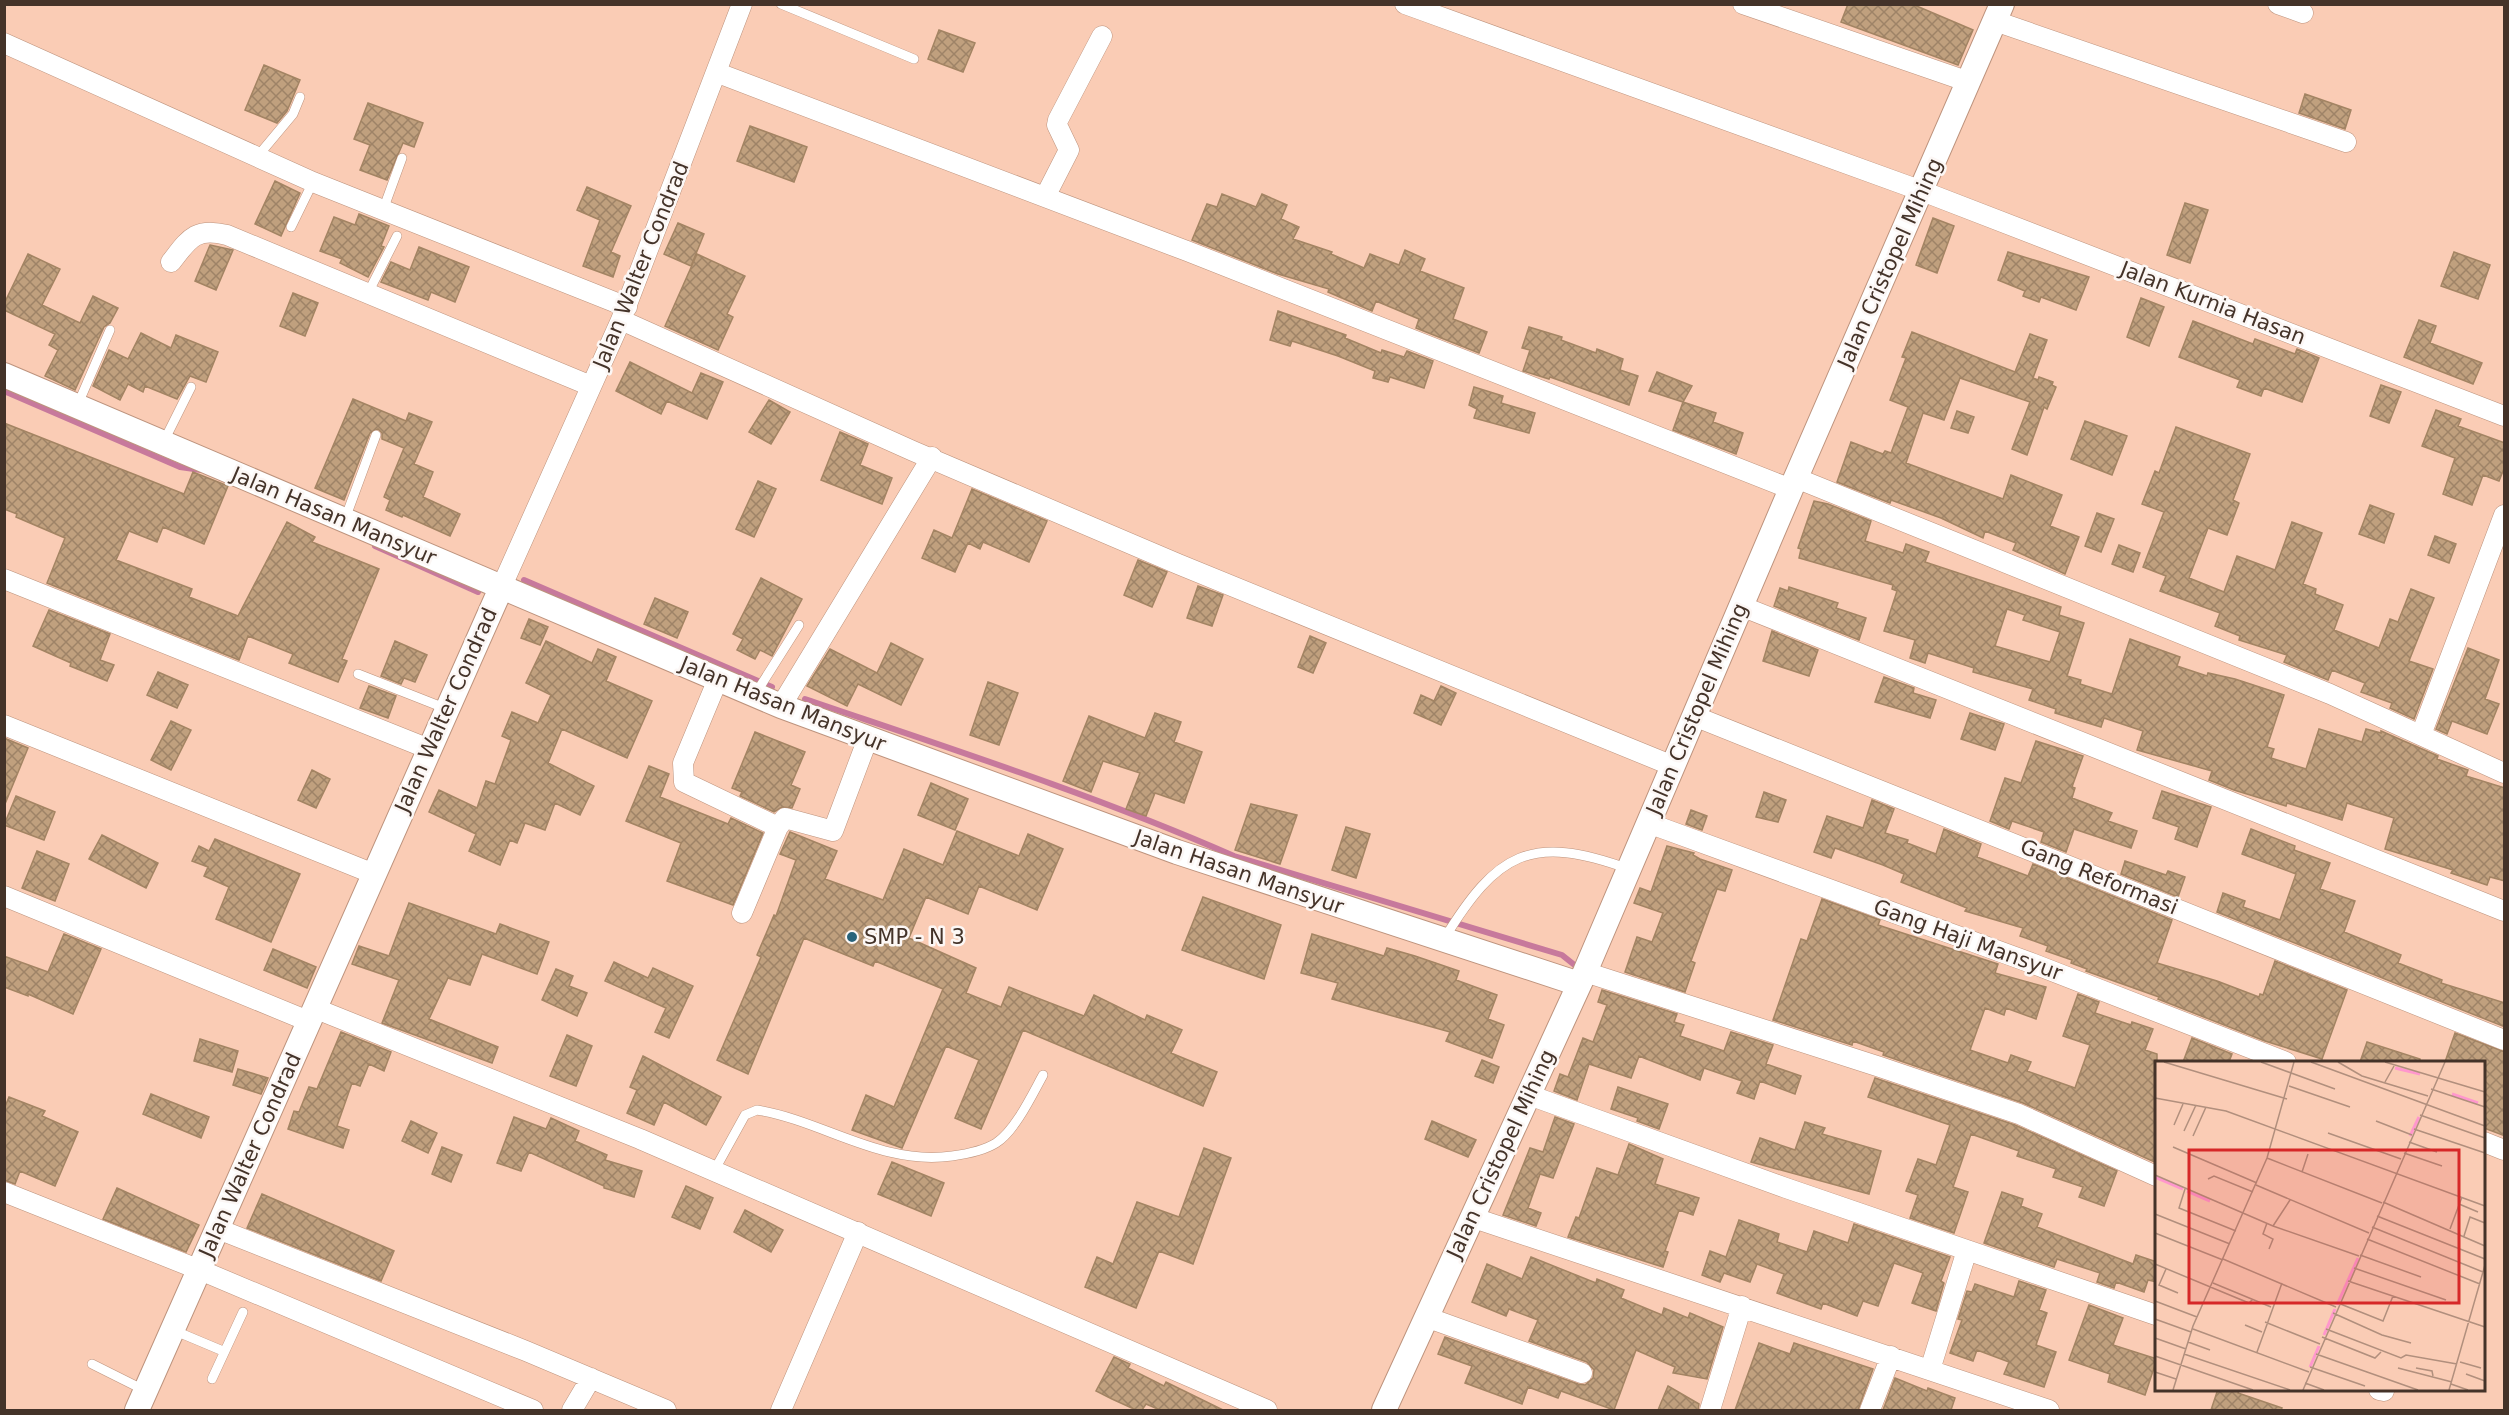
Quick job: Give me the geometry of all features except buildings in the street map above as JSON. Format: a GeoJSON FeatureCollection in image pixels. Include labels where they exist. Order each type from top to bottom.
{"type":"FeatureCollection","features":[{"type":"Feature","properties":{"kind":"street","name":"Jalan Walter Condrad"},"geometry":{"type":"LineString","coordinates":[[141,1401],[624,313],[718,73],[742,4]]}},
{"type":"Feature","properties":{"kind":"street","name":"Jalan Kurnia Hasan"},"geometry":{"type":"LineString","coordinates":[[1405,4],[1922,191],[2505,416]]}},
{"type":"Feature","properties":{"kind":"street"},"geometry":{"type":"LineString","coordinates":[[1743,4],[1969,82]]}},
{"type":"Feature","properties":{"kind":"street"},"geometry":{"type":"LineString","coordinates":[[2278,4],[2303,13]]}},
{"type":"Feature","properties":{"kind":"street"},"geometry":{"type":"LineString","coordinates":[[1999,13],[2346,142]]}},
{"type":"Feature","properties":{"kind":"street","name":"Jalan Cristopel Mihing"},"geometry":{"type":"LineString","coordinates":[[1384,1410],[1582,978],[1793,484],[1999,13]]}},
{"type":"Feature","properties":{"kind":"street"},"geometry":{"type":"LineString","coordinates":[[1045,197],[1069,150],[1057,125],[1058,120],[1102,36]]}},
{"type":"Feature","properties":{"kind":"street"},"geometry":{"type":"LineString","coordinates":[[4,43],[313,182],[624,313],[913,451],[932,457],[1178,564],[1673,766]]}},
{"type":"Feature","properties":{"kind":"street"},"geometry":{"type":"LineString","coordinates":[[718,73],[2173,629],[2505,773]]}},
{"type":"Feature","properties":{"kind":"street"},"geometry":{"type":"LineString","coordinates":[[171,262],[190,238],[213,231],[591,386]]}},
{"type":"Feature","properties":{"kind":"street","name":"Jalan Hasan Mansyur"},"geometry":{"type":"LineString","coordinates":[[4,375],[781,706],[1177,852],[1443,941],[1582,978]]}},
{"type":"Feature","properties":{"kind":"street"},"geometry":{"type":"LineString","coordinates":[[781,706],[932,457]]}},
{"type":"Feature","properties":{"kind":"street"},"geometry":{"type":"LineString","coordinates":[[2421,735],[2505,515]]}},
{"type":"Feature","properties":{"kind":"street"},"geometry":{"type":"LineString","coordinates":[[4,579],[429,748]]}},
{"type":"Feature","properties":{"kind":"street"},"geometry":{"type":"LineString","coordinates":[[1741,606],[2505,911]]}},
{"type":"Feature","properties":{"kind":"street"},"geometry":{"type":"LineString","coordinates":[[718,679],[682,764],[682,780],[778,827]]}},
{"type":"Feature","properties":{"kind":"street","name":"Gang Reformasi"},"geometry":{"type":"LineString","coordinates":[[1694,716],[2505,1040]]}},
{"type":"Feature","properties":{"kind":"street"},"geometry":{"type":"LineString","coordinates":[[4,725],[374,874]]}},
{"type":"Feature","properties":{"kind":"street"},"geometry":{"type":"LineString","coordinates":[[742,914],[778,827],[785,818],[833,831],[867,738]]}},
{"type":"Feature","properties":{"kind":"street","name":"Gang Haji Mansyur"},"geometry":{"type":"LineString","coordinates":[[1648,823],[2034,964],[2283,1061]]}},
{"type":"Feature","properties":{"kind":"street"},"geometry":{"type":"LineString","coordinates":[[4,896],[714,1171],[858,1232],[1030,1310],[1267,1410]]}},
{"type":"Feature","properties":{"kind":"street"},"geometry":{"type":"LineString","coordinates":[[1582,978],[1881,1066],[2019,1114],[2155,1175]]}},
{"type":"Feature","properties":{"kind":"street"},"geometry":{"type":"LineString","coordinates":[[1529,1095],[2155,1315]]}},
{"type":"Feature","properties":{"kind":"street"},"geometry":{"type":"LineString","coordinates":[[2485,1142],[2505,1150]]}},
{"type":"Feature","properties":{"kind":"street"},"geometry":{"type":"LineString","coordinates":[[4,1192],[200,1270],[533,1410]]}},
{"type":"Feature","properties":{"kind":"street"},"geometry":{"type":"LineString","coordinates":[[1471,1217],[2049,1410]]}},
{"type":"Feature","properties":{"kind":"street"},"geometry":{"type":"LineString","coordinates":[[218,1229],[666,1410]]}},
{"type":"Feature","properties":{"kind":"street"},"geometry":{"type":"LineString","coordinates":[[781,1410],[858,1232]]}},
{"type":"Feature","properties":{"kind":"street"},"geometry":{"type":"LineString","coordinates":[[1930,1370],[1967,1250]]}},
{"type":"Feature","properties":{"kind":"street"},"geometry":{"type":"LineString","coordinates":[[1710,1410],[1742,1306]]}},
{"type":"Feature","properties":{"kind":"street"},"geometry":{"type":"LineString","coordinates":[[1426,1317],[1581,1373]]}},
{"type":"Feature","properties":{"kind":"street"},"geometry":{"type":"LineString","coordinates":[[1870,1410],[1891,1356]]}},
{"type":"Feature","properties":{"kind":"street"},"geometry":{"type":"LineString","coordinates":[[572,1410],[591,1378]]}},
{"type":"Feature","properties":{"kind":"lane"},"geometry":{"type":"LineString","coordinates":[[782,4],[914,59]]}},
{"type":"Feature","properties":{"kind":"lane"},"geometry":{"type":"LineString","coordinates":[[257,157],[293,114],[300,97]]}},
{"type":"Feature","properties":{"kind":"lane"},"geometry":{"type":"LineString","coordinates":[[383,210],[402,158]]}},
{"type":"Feature","properties":{"kind":"lane"},"geometry":{"type":"LineString","coordinates":[[291,227],[313,182]]}},
{"type":"Feature","properties":{"kind":"lane"},"geometry":{"type":"LineString","coordinates":[[368,293],[396,236]]}},
{"type":"Feature","properties":{"kind":"lane"},"geometry":{"type":"LineString","coordinates":[[77,406],[110,330]]}},
{"type":"Feature","properties":{"kind":"lane"},"geometry":{"type":"LineString","coordinates":[[163,443],[191,387]]}},
{"type":"Feature","properties":{"kind":"lane"},"geometry":{"type":"LineString","coordinates":[[345,521],[376,435]]}},
{"type":"Feature","properties":{"kind":"lane"},"geometry":{"type":"LineString","coordinates":[[755,695],[799,625]]}},
{"type":"Feature","properties":{"kind":"lane"},"geometry":{"type":"LineString","coordinates":[[358,674],[447,709]]}},
{"type":"Feature","properties":{"kind":"lane"},"geometry":{"type":"LineString","coordinates":[[1443,941],[1475,891],[1498,869],[1523,856],[1551,851],[1599,858],[1629,869]]}},
{"type":"Feature","properties":{"kind":"lane"},"geometry":{"type":"LineString","coordinates":[[714,1171],[745,1115],[757,1110],[883,1152],[918,1158],[973,1153],[998,1142],[1022,1113],[1043,1075]]}},
{"type":"Feature","properties":{"kind":"lane"},"geometry":{"type":"LineString","coordinates":[[212,1379],[243,1312]]}},
{"type":"Feature","properties":{"kind":"lane"},"geometry":{"type":"LineString","coordinates":[[173,1330],[223,1351]]}},
{"type":"Feature","properties":{"kind":"lane"},"geometry":{"type":"LineString","coordinates":[[92,1364],[141,1401]]}},
{"type":"Feature","properties":{"kind":"waterway"},"geometry":{"type":"LineString","coordinates":[[4,391],[180,467],[201,470]]}},
{"type":"Feature","properties":{"kind":"waterway"},"geometry":{"type":"LineString","coordinates":[[375,546],[478,592]]}},
{"type":"Feature","properties":{"kind":"waterway"},"geometry":{"type":"LineString","coordinates":[[524,580],[772,687]]}},
{"type":"Feature","properties":{"kind":"waterway"},"geometry":{"type":"LineString","coordinates":[[805,699],[1075,792],[1234,856],[1562,955],[1577,967]]}},
{"type":"Feature","properties":{"kind":"place","name":"SMP - N 3"},"geometry":{"type":"Point","coordinates":[852,937]}}]}
